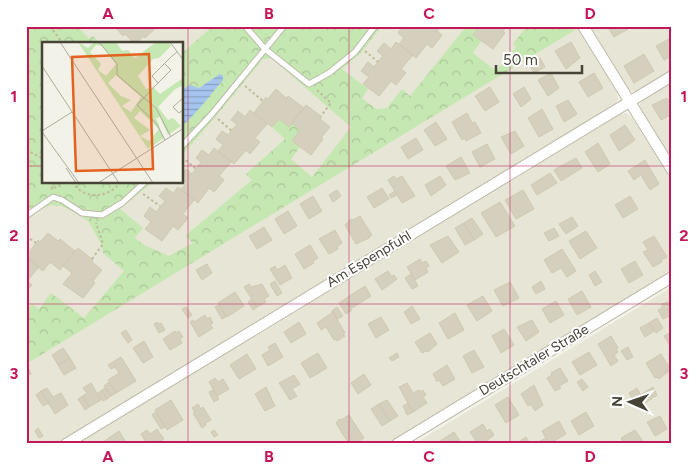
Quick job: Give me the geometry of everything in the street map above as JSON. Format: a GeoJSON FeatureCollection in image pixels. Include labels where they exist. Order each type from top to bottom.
{"type":"FeatureCollection","features":[{"type":"Feature","properties":{"kind":"street"},"geometry":{"type":"LineString","coordinates":[[583,26],[672,170]]}},
{"type":"Feature","properties":{"kind":"street","name":"Am Espenpfuhl"},"geometry":{"type":"LineString","coordinates":[[66,444],[672,76]]}},
{"type":"Feature","properties":{"kind":"street","name":"Deutschtaler Straße"},"geometry":{"type":"LineString","coordinates":[[397,444],[672,277]]}},
{"type":"Feature","properties":{"kind":"lane"},"geometry":{"type":"LineString","coordinates":[[245,26],[265,49],[309,84],[329,73],[356,52],[375,26]]}},
{"type":"Feature","properties":{"kind":"lane"},"geometry":{"type":"LineString","coordinates":[[184,144],[240,81],[284,26]]}},
{"type":"Feature","properties":{"kind":"lane"},"geometry":{"type":"LineString","coordinates":[[26,216],[53,197],[82,212],[102,215],[122,203],[143,184]]}},
{"type":"Feature","properties":{"kind":"path"},"geometry":{"type":"LineString","coordinates":[[50,26],[62,42]]}},
{"type":"Feature","properties":{"kind":"path"},"geometry":{"type":"LineString","coordinates":[[360,46],[378,62]]}},
{"type":"Feature","properties":{"kind":"path"},"geometry":{"type":"LineString","coordinates":[[240,81],[263,101]]}},
{"type":"Feature","properties":{"kind":"path"},"geometry":{"type":"LineString","coordinates":[[309,84],[331,104],[320,116]]}},
{"type":"Feature","properties":{"kind":"path"},"geometry":{"type":"LineString","coordinates":[[212,114],[232,131]]}},
{"type":"Feature","properties":{"kind":"path"},"geometry":{"type":"LineString","coordinates":[[26,150],[42,158]]}},
{"type":"Feature","properties":{"kind":"path"},"geometry":{"type":"LineString","coordinates":[[184,160],[196,169]]}},
{"type":"Feature","properties":{"kind":"path"},"geometry":{"type":"LineString","coordinates":[[52,189],[61,184]]}},
{"type":"Feature","properties":{"kind":"path"},"geometry":{"type":"LineString","coordinates":[[74,184],[82,192],[99,196],[115,190],[120,184]]}},
{"type":"Feature","properties":{"kind":"path"},"geometry":{"type":"LineString","coordinates":[[138,189],[160,206]]}},
{"type":"Feature","properties":{"kind":"path"},"geometry":{"type":"LineString","coordinates":[[92,214],[103,244],[92,260]]}},
{"type":"Feature","properties":{"kind":"path"},"geometry":{"type":"LineString","coordinates":[[26,236],[36,243]]}},
{"type":"Feature","properties":{"kind":"shaded area"},"geometry":{"type":"Polygon","coordinates":[[[26,26],[577,26],[617,93],[618,99],[615,105],[57,444],[26,444],[26,26]]]}},
{"type":"Feature","properties":{"kind":"shaded area"},"geometry":{"type":"Polygon","coordinates":[[[590,26],[672,26],[672,70],[637,91],[631,91],[590,26]]]}},
{"type":"Feature","properties":{"kind":"shaded area"},"geometry":{"type":"Polygon","coordinates":[[[672,82],[672,160],[641,110],[640,105],[642,100],[672,82]]]}},
{"type":"Feature","properties":{"kind":"shaded area"},"geometry":{"type":"Polygon","coordinates":[[[626,113],[632,117],[672,181],[672,271],[388,444],[75,444],[600,125],[620,114],[626,113]]]}},
{"type":"Feature","properties":{"kind":"shaded area"},"geometry":{"type":"Polygon","coordinates":[[[672,287],[672,444],[414,444],[672,287]]]}},
{"type":"Feature","properties":{"kind":"green space"},"geometry":{"type":"Polygon","coordinates":[[[26,26],[77,26],[89,39],[93,36],[98,42],[42,42],[42,184],[151,184],[120,209],[143,228],[135,238],[144,245],[169,256],[193,243],[185,236],[252,180],[246,174],[285,139],[272,127],[279,119],[292,123],[300,130],[292,141],[300,147],[291,159],[312,177],[351,127],[271,58],[263,59],[184,153],[184,51],[211,28],[210,26],[382,26],[361,53],[342,69],[368,89],[362,98],[376,109],[387,108],[402,89],[410,96],[464,29],[461,26],[480,26],[473,35],[481,41],[473,53],[496,71],[516,47],[513,44],[527,26],[573,26],[575,30],[26,364],[26,312],[32,304],[39,309],[51,293],[84,318],[124,271],[103,253],[101,244],[89,222],[74,212],[61,206],[51,205],[41,209],[26,221],[26,26]]]}},
{"type":"Feature","properties":{"kind":"water"},"geometry":{"type":"Polygon","coordinates":[[[220,74],[223,76],[223,80],[184,124],[184,88],[190,85],[199,88],[220,74]]]}},
{"type":"Feature","properties":{"kind":"building"},"geometry":{"type":"Polygon","coordinates":[[[114,26],[158,26],[145,38],[144,36],[137,42],[133,42],[125,34],[123,36],[114,26]]]}},
{"type":"Feature","properties":{"kind":"building"},"geometry":{"type":"Polygon","coordinates":[[[403,26],[407,26],[410,29],[412,26],[441,26],[437,31],[442,35],[432,48],[427,44],[416,58],[399,44],[404,38],[398,33],[403,26]]]}},
{"type":"Feature","properties":{"kind":"building"},"geometry":{"type":"Polygon","coordinates":[[[480,26],[507,26],[503,31],[505,33],[493,49],[473,35],[480,26]]]}},
{"type":"Feature","properties":{"kind":"building"},"geometry":{"type":"Polygon","coordinates":[[[607,26],[626,26],[628,29],[614,37],[607,26]]]}},
{"type":"Feature","properties":{"kind":"building"},"geometry":{"type":"Polygon","coordinates":[[[669,39],[672,44],[672,56],[664,60],[656,46],[669,39]]]}},
{"type":"Feature","properties":{"kind":"building"},"geometry":{"type":"Polygon","coordinates":[[[396,42],[413,55],[401,69],[406,73],[396,85],[391,81],[379,96],[363,84],[369,77],[361,71],[368,62],[374,67],[383,56],[377,51],[384,43],[391,49],[396,42]]]}},
{"type":"Feature","properties":{"kind":"building"},"geometry":{"type":"Polygon","coordinates":[[[571,42],[580,58],[566,69],[555,51],[571,42]]]}},
{"type":"Feature","properties":{"kind":"building"},"geometry":{"type":"Polygon","coordinates":[[[644,54],[654,71],[634,83],[624,66],[644,54]]]}},
{"type":"Feature","properties":{"kind":"building"},"geometry":{"type":"Polygon","coordinates":[[[540,58],[545,67],[534,73],[529,64],[540,58]]]}},
{"type":"Feature","properties":{"kind":"building"},"geometry":{"type":"Polygon","coordinates":[[[551,73],[559,88],[548,96],[538,80],[551,73]]]}},
{"type":"Feature","properties":{"kind":"building"},"geometry":{"type":"Polygon","coordinates":[[[594,73],[603,88],[588,97],[579,82],[594,73]]]}},
{"type":"Feature","properties":{"kind":"building"},"geometry":{"type":"Polygon","coordinates":[[[490,87],[499,102],[485,111],[475,96],[490,87]]]}},
{"type":"Feature","properties":{"kind":"building"},"geometry":{"type":"Polygon","coordinates":[[[524,87],[531,99],[521,107],[513,94],[524,87]]]}},
{"type":"Feature","properties":{"kind":"building"},"geometry":{"type":"Polygon","coordinates":[[[276,89],[286,98],[288,96],[304,108],[289,127],[279,119],[272,127],[254,113],[266,97],[268,99],[276,89]]]}},
{"type":"Feature","properties":{"kind":"building"},"geometry":{"type":"Polygon","coordinates":[[[667,98],[672,105],[672,114],[661,120],[652,105],[667,98]]]}},
{"type":"Feature","properties":{"kind":"building"},"geometry":{"type":"Polygon","coordinates":[[[568,100],[577,114],[564,122],[556,106],[568,100]]]}},
{"type":"Feature","properties":{"kind":"building"},"geometry":{"type":"Polygon","coordinates":[[[306,105],[322,117],[320,119],[330,127],[311,155],[292,141],[300,130],[292,123],[306,105]]]}},
{"type":"Feature","properties":{"kind":"building"},"geometry":{"type":"Polygon","coordinates":[[[542,109],[553,129],[539,137],[528,118],[542,109]]]}},
{"type":"Feature","properties":{"kind":"building"},"geometry":{"type":"Polygon","coordinates":[[[250,110],[267,124],[255,138],[260,142],[250,154],[246,150],[234,164],[218,151],[223,145],[216,139],[222,131],[228,135],[237,124],[231,120],[238,111],[245,117],[250,110]]]}},
{"type":"Feature","properties":{"kind":"building"},"geometry":{"type":"Polygon","coordinates":[[[467,113],[472,123],[475,122],[481,133],[466,141],[465,138],[462,140],[452,122],[467,113]]]}},
{"type":"Feature","properties":{"kind":"building"},"geometry":{"type":"Polygon","coordinates":[[[436,122],[447,139],[435,146],[424,130],[436,122]]]}},
{"type":"Feature","properties":{"kind":"building"},"geometry":{"type":"Polygon","coordinates":[[[625,125],[635,140],[619,151],[610,135],[625,125]]]}},
{"type":"Feature","properties":{"kind":"building"},"geometry":{"type":"Polygon","coordinates":[[[515,131],[524,146],[511,154],[501,137],[515,131]]]}},
{"type":"Feature","properties":{"kind":"building"},"geometry":{"type":"Polygon","coordinates":[[[416,138],[423,150],[408,159],[401,147],[416,138]]]}},
{"type":"Feature","properties":{"kind":"building"},"geometry":{"type":"Polygon","coordinates":[[[598,143],[610,164],[598,172],[585,152],[598,143]]]}},
{"type":"Feature","properties":{"kind":"building"},"geometry":{"type":"Polygon","coordinates":[[[487,144],[495,159],[480,167],[472,152],[487,144]]]}},
{"type":"Feature","properties":{"kind":"building"},"geometry":{"type":"Polygon","coordinates":[[[214,148],[231,162],[219,176],[224,180],[214,192],[209,188],[198,203],[181,189],[187,183],[184,181],[184,172],[186,169],[192,174],[201,162],[196,158],[202,150],[209,155],[214,148]]]}},
{"type":"Feature","properties":{"kind":"building"},"geometry":{"type":"Polygon","coordinates":[[[461,157],[470,173],[455,180],[446,166],[461,157]]]}},
{"type":"Feature","properties":{"kind":"building"},"geometry":{"type":"Polygon","coordinates":[[[576,158],[582,168],[561,181],[554,170],[576,158]]]}},
{"type":"Feature","properties":{"kind":"building"},"geometry":{"type":"Polygon","coordinates":[[[645,160],[659,184],[650,190],[641,175],[634,180],[628,171],[645,160]]]}},
{"type":"Feature","properties":{"kind":"building"},"geometry":{"type":"Polygon","coordinates":[[[550,173],[557,183],[537,195],[531,185],[550,173]]]}},
{"type":"Feature","properties":{"kind":"building"},"geometry":{"type":"Polygon","coordinates":[[[394,176],[396,179],[402,176],[415,196],[402,203],[388,180],[394,176]]]}},
{"type":"Feature","properties":{"kind":"building"},"geometry":{"type":"Polygon","coordinates":[[[440,176],[446,185],[431,196],[425,185],[440,176]]]}},
{"type":"Feature","properties":{"kind":"building"},"geometry":{"type":"Polygon","coordinates":[[[178,187],[194,200],[183,214],[188,218],[178,230],[173,226],[162,241],[145,229],[151,222],[144,216],[150,207],[156,212],[165,201],[159,196],[166,188],[173,193],[178,187]]]}},
{"type":"Feature","properties":{"kind":"building"},"geometry":{"type":"Polygon","coordinates":[[[382,188],[389,199],[374,208],[367,197],[382,188]]]}},
{"type":"Feature","properties":{"kind":"building"},"geometry":{"type":"Polygon","coordinates":[[[337,190],[341,196],[333,202],[329,195],[337,190]]]}},
{"type":"Feature","properties":{"kind":"building"},"geometry":{"type":"Polygon","coordinates":[[[523,190],[534,209],[516,219],[505,200],[523,190]]]}},
{"type":"Feature","properties":{"kind":"building"},"geometry":{"type":"Polygon","coordinates":[[[395,191],[397,195],[391,198],[389,195],[395,191]]]}},
{"type":"Feature","properties":{"kind":"building"},"geometry":{"type":"Polygon","coordinates":[[[313,196],[322,211],[309,219],[300,204],[313,196]]]}},
{"type":"Feature","properties":{"kind":"building"},"geometry":{"type":"Polygon","coordinates":[[[630,196],[638,209],[623,218],[615,205],[630,196]]]}},
{"type":"Feature","properties":{"kind":"building"},"geometry":{"type":"Polygon","coordinates":[[[500,202],[515,226],[496,237],[481,213],[500,202]]]}},
{"type":"Feature","properties":{"kind":"building"},"geometry":{"type":"Polygon","coordinates":[[[288,211],[297,226],[284,234],[275,219],[288,211]]]}},
{"type":"Feature","properties":{"kind":"building"},"geometry":{"type":"Polygon","coordinates":[[[360,216],[372,235],[356,244],[345,225],[351,219],[353,220],[360,216]]]}},
{"type":"Feature","properties":{"kind":"building"},"geometry":{"type":"Polygon","coordinates":[[[572,217],[578,226],[566,234],[559,224],[572,217]]]}},
{"type":"Feature","properties":{"kind":"building"},"geometry":{"type":"Polygon","coordinates":[[[472,218],[483,234],[474,240],[464,223],[472,218]]]}},
{"type":"Feature","properties":{"kind":"building"},"geometry":{"type":"Polygon","coordinates":[[[464,223],[474,240],[465,245],[455,228],[464,223]]]}},
{"type":"Feature","properties":{"kind":"building"},"geometry":{"type":"Polygon","coordinates":[[[264,227],[272,240],[257,249],[249,236],[264,227]]]}},
{"type":"Feature","properties":{"kind":"building"},"geometry":{"type":"Polygon","coordinates":[[[554,228],[559,236],[549,241],[544,233],[554,228]]]}},
{"type":"Feature","properties":{"kind":"building"},"geometry":{"type":"Polygon","coordinates":[[[335,230],[342,243],[337,247],[338,249],[329,254],[319,239],[335,230]]]}},
{"type":"Feature","properties":{"kind":"building"},"geometry":{"type":"Polygon","coordinates":[[[586,231],[597,248],[580,259],[569,241],[586,231]]]}},
{"type":"Feature","properties":{"kind":"building"},"geometry":{"type":"Polygon","coordinates":[[[48,233],[58,241],[60,239],[75,251],[60,270],[50,262],[43,271],[26,257],[38,240],[40,242],[48,233]]]}},
{"type":"Feature","properties":{"kind":"building"},"geometry":{"type":"Polygon","coordinates":[[[448,236],[459,252],[442,263],[430,245],[448,236]]]}},
{"type":"Feature","properties":{"kind":"building"},"geometry":{"type":"Polygon","coordinates":[[[654,236],[667,257],[653,267],[643,252],[648,250],[643,242],[654,236]]]}},
{"type":"Feature","properties":{"kind":"building"},"geometry":{"type":"Polygon","coordinates":[[[310,245],[318,258],[304,269],[295,254],[310,245]]]}},
{"type":"Feature","properties":{"kind":"building"},"geometry":{"type":"Polygon","coordinates":[[[78,248],[102,270],[93,281],[95,283],[83,298],[63,284],[72,273],[63,266],[78,248]]]}},
{"type":"Feature","properties":{"kind":"building"},"geometry":{"type":"Polygon","coordinates":[[[562,249],[576,271],[567,277],[561,268],[552,273],[544,260],[562,249]]]}},
{"type":"Feature","properties":{"kind":"building"},"geometry":{"type":"Polygon","coordinates":[[[26,257],[39,267],[27,281],[32,285],[26,291],[26,257]]]}},
{"type":"Feature","properties":{"kind":"building"},"geometry":{"type":"Polygon","coordinates":[[[420,259],[422,263],[426,261],[429,266],[426,268],[428,272],[415,280],[407,267],[420,259]]]}},
{"type":"Feature","properties":{"kind":"building"},"geometry":{"type":"Polygon","coordinates":[[[635,261],[643,275],[629,283],[621,269],[635,261]]]}},
{"type":"Feature","properties":{"kind":"building"},"geometry":{"type":"Polygon","coordinates":[[[207,264],[212,273],[202,280],[196,270],[207,264]]]}},
{"type":"Feature","properties":{"kind":"building"},"geometry":{"type":"Polygon","coordinates":[[[285,265],[292,278],[280,285],[270,269],[275,266],[277,270],[285,265]]]}},
{"type":"Feature","properties":{"kind":"building"},"geometry":{"type":"Polygon","coordinates":[[[388,271],[391,276],[394,275],[397,279],[382,290],[375,279],[388,271]]]}},
{"type":"Feature","properties":{"kind":"building"},"geometry":{"type":"Polygon","coordinates":[[[595,271],[602,282],[595,286],[589,275],[595,271]]]}},
{"type":"Feature","properties":{"kind":"building"},"geometry":{"type":"Polygon","coordinates":[[[411,274],[418,286],[412,289],[405,278],[411,274]]]}},
{"type":"Feature","properties":{"kind":"building"},"geometry":{"type":"Polygon","coordinates":[[[275,281],[282,293],[277,296],[270,284],[275,281]]]}},
{"type":"Feature","properties":{"kind":"building"},"geometry":{"type":"Polygon","coordinates":[[[541,281],[545,289],[536,294],[532,287],[541,281]]]}},
{"type":"Feature","properties":{"kind":"building"},"geometry":{"type":"Polygon","coordinates":[[[510,282],[519,298],[503,306],[494,290],[510,282]]]}},
{"type":"Feature","properties":{"kind":"building"},"geometry":{"type":"Polygon","coordinates":[[[249,284],[251,287],[262,284],[269,296],[264,299],[266,302],[257,307],[244,287],[249,284]]]}},
{"type":"Feature","properties":{"kind":"building"},"geometry":{"type":"Polygon","coordinates":[[[365,286],[371,296],[352,308],[350,307],[345,299],[365,286]]]}},
{"type":"Feature","properties":{"kind":"building"},"geometry":{"type":"Polygon","coordinates":[[[582,291],[591,307],[577,315],[568,299],[582,291]]]}},
{"type":"Feature","properties":{"kind":"building"},"geometry":{"type":"Polygon","coordinates":[[[235,292],[244,306],[227,317],[218,303],[235,292]]]}},
{"type":"Feature","properties":{"kind":"building"},"geometry":{"type":"Polygon","coordinates":[[[483,296],[492,311],[477,321],[467,305],[483,296]]]}},
{"type":"Feature","properties":{"kind":"building"},"geometry":{"type":"Polygon","coordinates":[[[252,299],[257,307],[253,310],[248,302],[252,299]]]}},
{"type":"Feature","properties":{"kind":"building"},"geometry":{"type":"Polygon","coordinates":[[[345,299],[352,310],[346,314],[339,303],[345,299]]]}},
{"type":"Feature","properties":{"kind":"building"},"geometry":{"type":"Polygon","coordinates":[[[672,300],[672,315],[663,319],[658,310],[662,308],[662,304],[672,300]]]}},
{"type":"Feature","properties":{"kind":"building"},"geometry":{"type":"Polygon","coordinates":[[[556,301],[564,315],[550,323],[542,309],[556,301]]]}},
{"type":"Feature","properties":{"kind":"building"},"geometry":{"type":"Polygon","coordinates":[[[219,305],[226,317],[222,319],[215,307],[219,305]]]}},
{"type":"Feature","properties":{"kind":"building"},"geometry":{"type":"Polygon","coordinates":[[[412,306],[420,319],[411,324],[404,312],[412,306]]]}},
{"type":"Feature","properties":{"kind":"building"},"geometry":{"type":"Polygon","coordinates":[[[186,307],[192,315],[188,318],[182,309],[186,307]]]}},
{"type":"Feature","properties":{"kind":"building"},"geometry":{"type":"Polygon","coordinates":[[[337,307],[343,316],[337,319],[332,311],[337,307]]]}},
{"type":"Feature","properties":{"kind":"building"},"geometry":{"type":"Polygon","coordinates":[[[333,312],[345,333],[343,335],[345,336],[337,341],[336,339],[334,340],[326,327],[321,330],[317,323],[333,312]]]}},
{"type":"Feature","properties":{"kind":"building"},"geometry":{"type":"Polygon","coordinates":[[[455,313],[464,330],[448,339],[439,323],[455,313]]]}},
{"type":"Feature","properties":{"kind":"building"},"geometry":{"type":"Polygon","coordinates":[[[205,315],[207,319],[210,317],[213,323],[210,325],[213,328],[199,337],[190,322],[193,320],[194,322],[205,315]]]}},
{"type":"Feature","properties":{"kind":"building"},"geometry":{"type":"Polygon","coordinates":[[[381,317],[389,330],[376,338],[368,324],[381,317]]]}},
{"type":"Feature","properties":{"kind":"building"},"geometry":{"type":"Polygon","coordinates":[[[657,318],[663,328],[656,333],[649,323],[657,318]]]}},
{"type":"Feature","properties":{"kind":"building"},"geometry":{"type":"Polygon","coordinates":[[[532,320],[539,332],[526,341],[517,327],[532,320]]]}},
{"type":"Feature","properties":{"kind":"building"},"geometry":{"type":"Polygon","coordinates":[[[157,322],[161,323],[165,330],[159,333],[154,324],[157,322]]]}},
{"type":"Feature","properties":{"kind":"building"},"geometry":{"type":"Polygon","coordinates":[[[299,322],[306,334],[291,343],[284,332],[299,322]]]}},
{"type":"Feature","properties":{"kind":"building"},"geometry":{"type":"Polygon","coordinates":[[[649,323],[654,331],[645,337],[640,328],[649,323]]]}},
{"type":"Feature","properties":{"kind":"building"},"geometry":{"type":"Polygon","coordinates":[[[504,329],[514,345],[501,353],[492,336],[504,329]]]}},
{"type":"Feature","properties":{"kind":"building"},"geometry":{"type":"Polygon","coordinates":[[[126,330],[132,340],[128,343],[121,333],[126,330]]]}},
{"type":"Feature","properties":{"kind":"building"},"geometry":{"type":"Polygon","coordinates":[[[175,331],[176,333],[179,331],[183,337],[180,339],[182,343],[170,350],[163,339],[175,331]]]}},
{"type":"Feature","properties":{"kind":"building"},"geometry":{"type":"Polygon","coordinates":[[[672,332],[672,349],[664,336],[672,332]]]}},
{"type":"Feature","properties":{"kind":"building"},"geometry":{"type":"Polygon","coordinates":[[[430,333],[437,344],[428,352],[422,353],[415,342],[430,333]]]}},
{"type":"Feature","properties":{"kind":"building"},"geometry":{"type":"Polygon","coordinates":[[[611,336],[618,348],[616,349],[618,352],[614,355],[618,361],[611,366],[598,344],[611,336]]]}},
{"type":"Feature","properties":{"kind":"building"},"geometry":{"type":"Polygon","coordinates":[[[144,341],[153,357],[143,363],[133,348],[144,341]]]}},
{"type":"Feature","properties":{"kind":"building"},"geometry":{"type":"Polygon","coordinates":[[[275,343],[283,357],[268,366],[262,355],[270,350],[268,347],[275,343]]]}},
{"type":"Feature","properties":{"kind":"building"},"geometry":{"type":"Polygon","coordinates":[[[628,347],[633,357],[627,360],[621,351],[628,347]]]}},
{"type":"Feature","properties":{"kind":"building"},"geometry":{"type":"Polygon","coordinates":[[[63,348],[70,358],[58,365],[52,355],[63,348]]]}},
{"type":"Feature","properties":{"kind":"building"},"geometry":{"type":"Polygon","coordinates":[[[474,350],[484,367],[472,373],[463,356],[474,350]]]}},
{"type":"Feature","properties":{"kind":"building"},"geometry":{"type":"Polygon","coordinates":[[[589,352],[597,365],[580,375],[572,362],[589,352]]]}},
{"type":"Feature","properties":{"kind":"building"},"geometry":{"type":"Polygon","coordinates":[[[318,353],[327,368],[310,378],[301,363],[318,353]]]}},
{"type":"Feature","properties":{"kind":"building"},"geometry":{"type":"Polygon","coordinates":[[[397,353],[399,357],[392,361],[389,358],[397,353]]]}},
{"type":"Feature","properties":{"kind":"building"},"geometry":{"type":"Polygon","coordinates":[[[247,354],[256,369],[239,379],[230,365],[247,354]]]}},
{"type":"Feature","properties":{"kind":"building"},"geometry":{"type":"Polygon","coordinates":[[[661,354],[669,367],[667,368],[669,371],[659,379],[658,377],[655,378],[646,363],[661,354]]]}},
{"type":"Feature","properties":{"kind":"building"},"geometry":{"type":"Polygon","coordinates":[[[121,357],[136,381],[116,393],[108,380],[119,373],[115,367],[111,369],[108,365],[121,357]]]}},
{"type":"Feature","properties":{"kind":"building"},"geometry":{"type":"Polygon","coordinates":[[[70,358],[76,368],[64,375],[58,365],[70,358]]]}},
{"type":"Feature","properties":{"kind":"building"},"geometry":{"type":"Polygon","coordinates":[[[447,365],[455,379],[443,386],[439,380],[437,382],[433,374],[447,365]]]}},
{"type":"Feature","properties":{"kind":"building"},"geometry":{"type":"Polygon","coordinates":[[[28,367],[31,374],[26,377],[26,368],[28,367]]]}},
{"type":"Feature","properties":{"kind":"building"},"geometry":{"type":"Polygon","coordinates":[[[560,368],[568,381],[559,386],[561,388],[555,391],[547,378],[552,375],[551,373],[560,368]]]}},
{"type":"Feature","properties":{"kind":"building"},"geometry":{"type":"Polygon","coordinates":[[[364,374],[371,385],[358,394],[351,383],[364,374]]]}},
{"type":"Feature","properties":{"kind":"building"},"geometry":{"type":"Polygon","coordinates":[[[294,375],[300,384],[292,389],[297,396],[290,400],[279,383],[294,375]]]}},
{"type":"Feature","properties":{"kind":"building"},"geometry":{"type":"Polygon","coordinates":[[[215,378],[218,382],[223,379],[229,389],[217,396],[209,382],[215,378]]]}},
{"type":"Feature","properties":{"kind":"building"},"geometry":{"type":"Polygon","coordinates":[[[582,379],[588,387],[583,391],[577,382],[582,379]]]}},
{"type":"Feature","properties":{"kind":"building"},"geometry":{"type":"Polygon","coordinates":[[[109,382],[116,393],[111,396],[104,386],[109,382]]]}},
{"type":"Feature","properties":{"kind":"building"},"geometry":{"type":"Polygon","coordinates":[[[91,383],[101,400],[89,407],[83,396],[87,393],[83,388],[91,383]]]}},
{"type":"Feature","properties":{"kind":"building"},"geometry":{"type":"Polygon","coordinates":[[[407,383],[413,393],[423,390],[426,395],[423,397],[427,403],[413,412],[399,387],[407,383]]]}},
{"type":"Feature","properties":{"kind":"building"},"geometry":{"type":"Polygon","coordinates":[[[534,385],[543,405],[535,411],[531,404],[528,406],[521,394],[534,385]]]}},
{"type":"Feature","properties":{"kind":"building"},"geometry":{"type":"Polygon","coordinates":[[[266,387],[275,406],[265,411],[255,394],[266,387]]]}},
{"type":"Feature","properties":{"kind":"building"},"geometry":{"type":"Polygon","coordinates":[[[653,387],[657,395],[645,403],[640,395],[653,387]]]}},
{"type":"Feature","properties":{"kind":"building"},"geometry":{"type":"Polygon","coordinates":[[[47,388],[53,397],[61,393],[68,405],[55,414],[41,391],[47,388]]]}},
{"type":"Feature","properties":{"kind":"building"},"geometry":{"type":"Polygon","coordinates":[[[106,388],[111,396],[107,399],[102,390],[106,388]]]}},
{"type":"Feature","properties":{"kind":"building"},"geometry":{"type":"Polygon","coordinates":[[[637,388],[644,401],[636,405],[629,393],[637,388]]]}},
{"type":"Feature","properties":{"kind":"building"},"geometry":{"type":"Polygon","coordinates":[[[102,390],[107,399],[103,401],[98,393],[102,390]]]}},
{"type":"Feature","properties":{"kind":"building"},"geometry":{"type":"Polygon","coordinates":[[[213,390],[219,399],[214,402],[209,392],[213,390]]]}},
{"type":"Feature","properties":{"kind":"building"},"geometry":{"type":"Polygon","coordinates":[[[41,391],[49,403],[43,406],[36,395],[41,391]]]}},
{"type":"Feature","properties":{"kind":"building"},"geometry":{"type":"Polygon","coordinates":[[[83,396],[89,407],[85,410],[78,399],[83,396]]]}},
{"type":"Feature","properties":{"kind":"building"},"geometry":{"type":"Polygon","coordinates":[[[508,397],[519,415],[506,423],[495,405],[508,397]]]}},
{"type":"Feature","properties":{"kind":"building"},"geometry":{"type":"Polygon","coordinates":[[[171,400],[183,420],[167,430],[155,410],[171,400]]]}},
{"type":"Feature","properties":{"kind":"building"},"geometry":{"type":"Polygon","coordinates":[[[387,400],[398,416],[390,421],[379,404],[387,400]]]}},
{"type":"Feature","properties":{"kind":"building"},"geometry":{"type":"Polygon","coordinates":[[[408,403],[413,412],[407,415],[403,406],[408,403]]]}},
{"type":"Feature","properties":{"kind":"building"},"geometry":{"type":"Polygon","coordinates":[[[198,404],[201,409],[203,407],[211,420],[205,423],[206,425],[202,428],[192,408],[198,404]]]}},
{"type":"Feature","properties":{"kind":"building"},"geometry":{"type":"Polygon","coordinates":[[[379,404],[390,421],[382,426],[371,409],[379,404]]]}},
{"type":"Feature","properties":{"kind":"building"},"geometry":{"type":"Polygon","coordinates":[[[156,412],[165,427],[161,429],[152,415],[156,412]]]}},
{"type":"Feature","properties":{"kind":"building"},"geometry":{"type":"Polygon","coordinates":[[[586,412],[594,426],[579,435],[571,421],[586,412]]]}},
{"type":"Feature","properties":{"kind":"building"},"geometry":{"type":"Polygon","coordinates":[[[349,415],[364,438],[354,444],[349,444],[336,423],[339,419],[341,420],[349,415]]]}},
{"type":"Feature","properties":{"kind":"building"},"geometry":{"type":"Polygon","coordinates":[[[660,416],[667,429],[655,436],[647,422],[660,416]]]}},
{"type":"Feature","properties":{"kind":"building"},"geometry":{"type":"Polygon","coordinates":[[[559,421],[566,434],[549,444],[542,431],[559,421]]]}},
{"type":"Feature","properties":{"kind":"building"},"geometry":{"type":"Polygon","coordinates":[[[483,424],[487,431],[490,429],[494,435],[482,444],[478,444],[470,432],[483,424]]]}},
{"type":"Feature","properties":{"kind":"building"},"geometry":{"type":"Polygon","coordinates":[[[38,428],[43,436],[39,438],[35,431],[38,428]]]}},
{"type":"Feature","properties":{"kind":"building"},"geometry":{"type":"Polygon","coordinates":[[[157,429],[164,439],[155,444],[147,444],[141,434],[147,430],[150,434],[157,429]]]}},
{"type":"Feature","properties":{"kind":"building"},"geometry":{"type":"Polygon","coordinates":[[[214,430],[218,435],[214,437],[211,432],[214,430]]]}},
{"type":"Feature","properties":{"kind":"building"},"geometry":{"type":"Polygon","coordinates":[[[635,430],[644,443],[624,444],[621,438],[635,430]]]}},
{"type":"Feature","properties":{"kind":"building"},"geometry":{"type":"Polygon","coordinates":[[[119,431],[127,444],[104,444],[103,442],[119,431]]]}},
{"type":"Feature","properties":{"kind":"building"},"geometry":{"type":"Polygon","coordinates":[[[454,432],[462,444],[441,444],[440,441],[454,432]]]}},
{"type":"Feature","properties":{"kind":"building"},"geometry":{"type":"Polygon","coordinates":[[[526,437],[530,444],[515,444],[526,437]]]}},
{"type":"Feature","properties":{"kind":"building"},"geometry":{"type":"Polygon","coordinates":[[[546,438],[549,444],[542,444],[540,441],[546,438]]]}}]}
